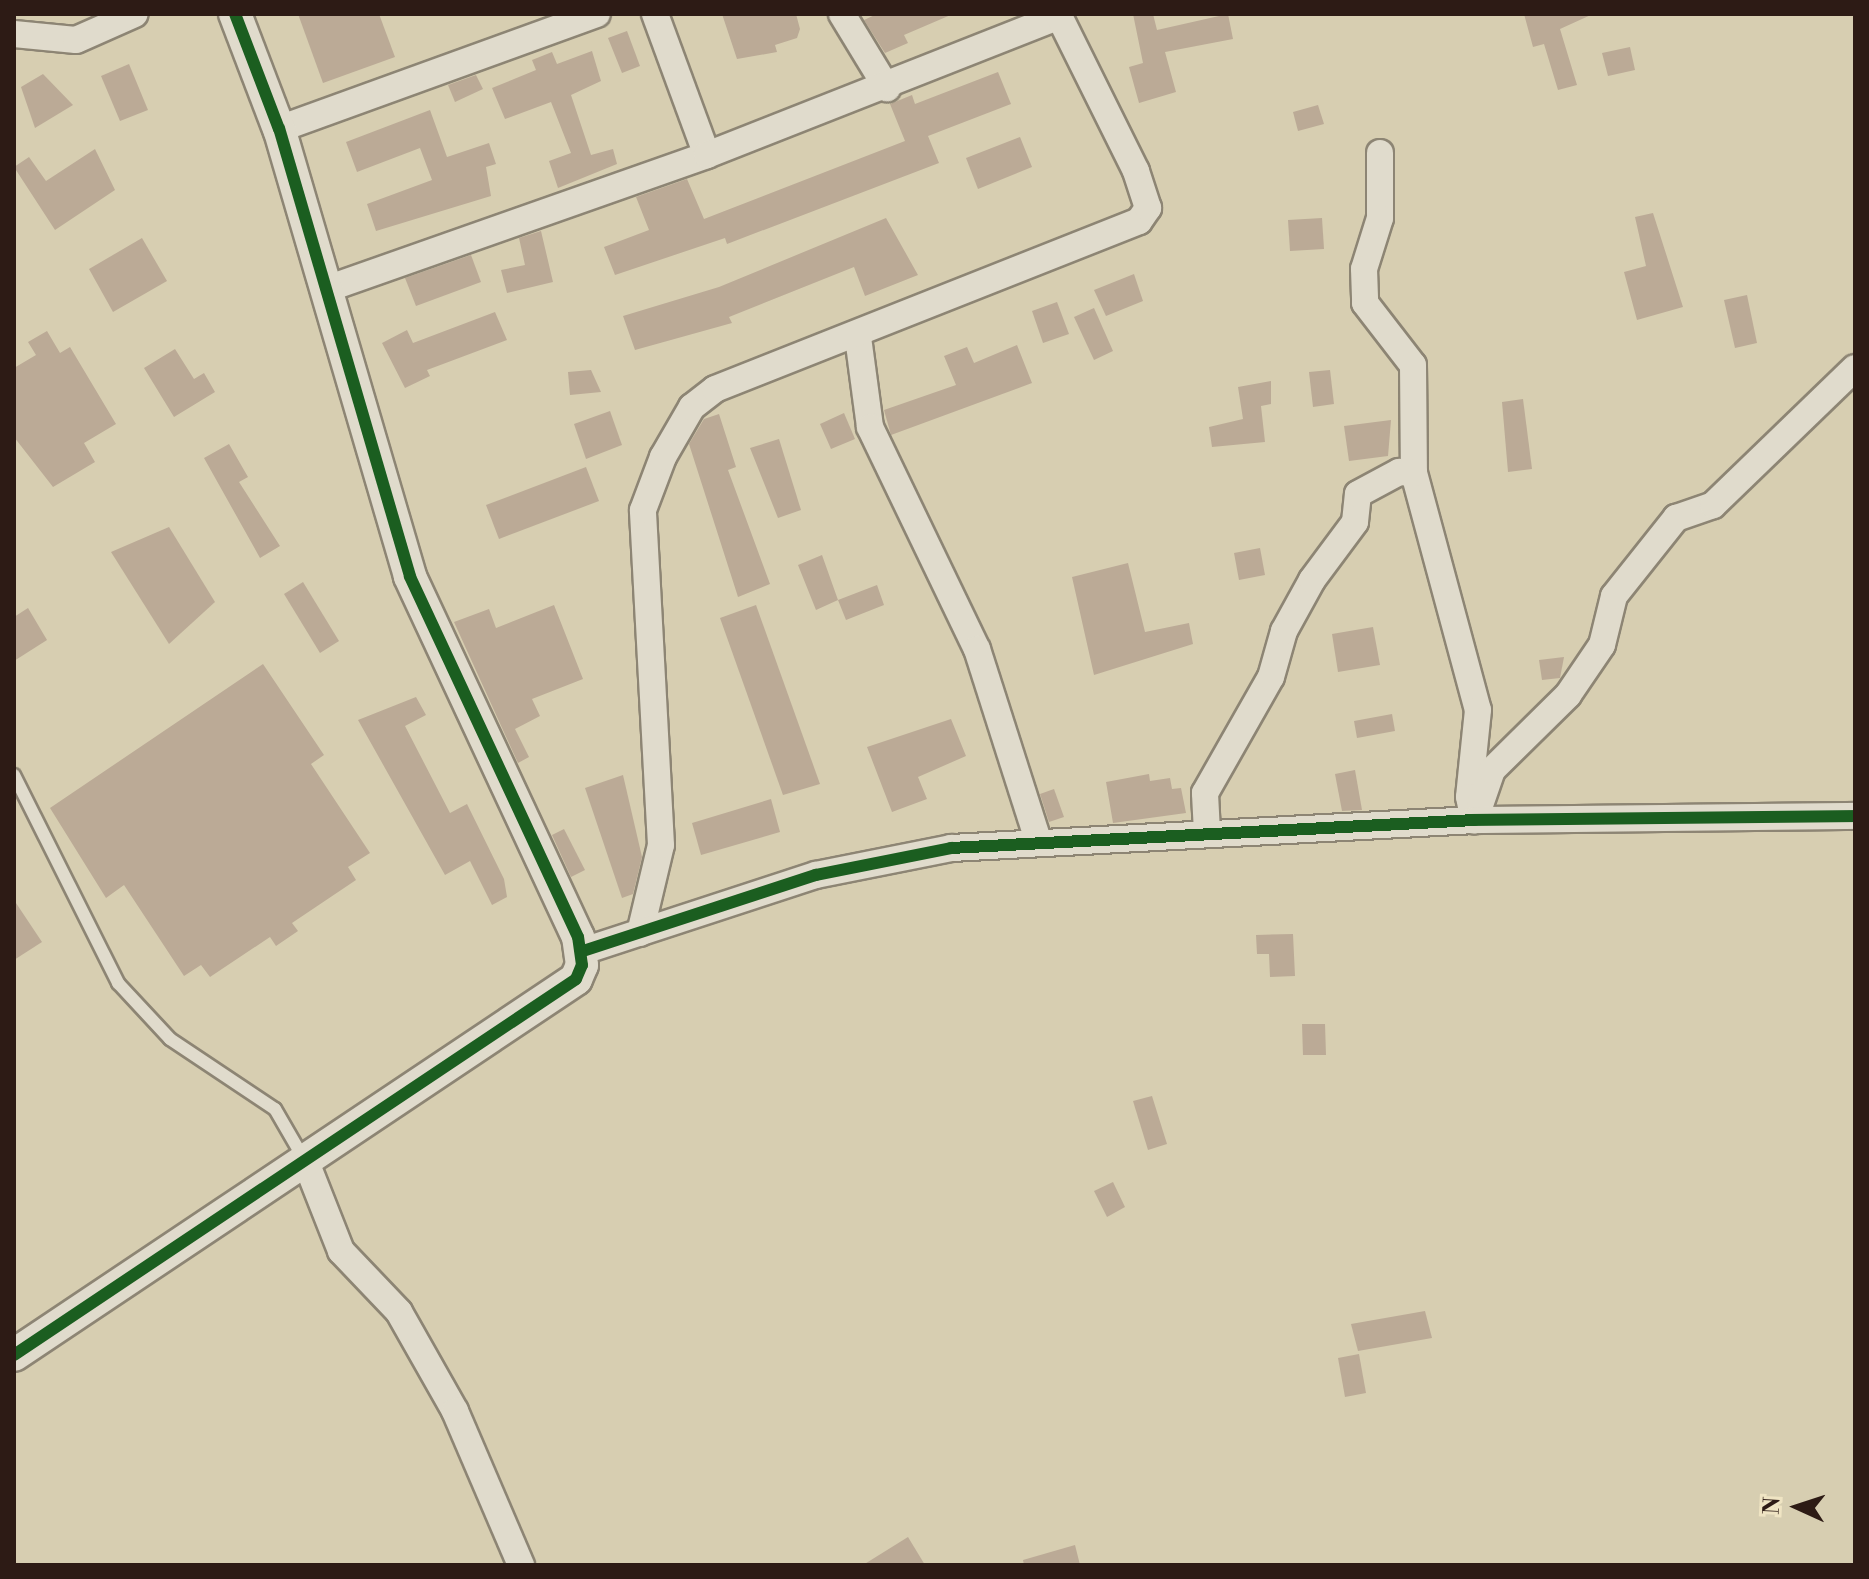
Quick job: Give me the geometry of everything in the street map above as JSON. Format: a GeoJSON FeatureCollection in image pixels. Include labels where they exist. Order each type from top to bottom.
{"type":"FeatureCollection","features":[{"type":"Feature","properties":{"kind":"street"},"geometry":{"type":"LineString","coordinates":[[14,34],[76,40],[135,14]]}},
{"type":"Feature","properties":{"kind":"street"},"geometry":{"type":"LineString","coordinates":[[14,1355],[576,979],[583,951],[410,576],[279,129],[235,14]]}},
{"type":"Feature","properties":{"kind":"street"},"geometry":{"type":"LineString","coordinates":[[279,129],[597,14]]}},
{"type":"Feature","properties":{"kind":"street"},"geometry":{"type":"LineString","coordinates":[[655,14],[707,155]]}},
{"type":"Feature","properties":{"kind":"street"},"geometry":{"type":"LineString","coordinates":[[842,14],[887,88]]}},
{"type":"Feature","properties":{"kind":"street"},"geometry":{"type":"LineString","coordinates":[[327,289],[887,88],[1058,15],[1148,208],[1139,221],[858,337],[715,389],[692,407],[643,510],[661,845],[640,933]]}},
{"type":"Feature","properties":{"kind":"street"},"geometry":{"type":"LineString","coordinates":[[1380,153],[1380,218],[1364,269],[1365,303],[1413,365],[1414,473],[1478,710],[1469,797],[1474,820]]}},
{"type":"Feature","properties":{"kind":"street"},"geometry":{"type":"LineString","coordinates":[[858,337],[870,427],[977,649],[1038,840]]}},
{"type":"Feature","properties":{"kind":"street"},"geometry":{"type":"LineString","coordinates":[[1474,820],[1492,770],[1568,695],[1602,645],[1614,596],[1676,518],[1713,505],[1855,368]]}},
{"type":"Feature","properties":{"kind":"street"},"geometry":{"type":"LineString","coordinates":[[1207,832],[1205,793],[1271,677],[1298,605],[1355,522],[1358,494],[1399,472],[1414,473]]}},
{"type":"Feature","properties":{"kind":"street"},"geometry":{"type":"LineString","coordinates":[[583,951],[880,857],[1038,840],[1474,820],[1855,816]]}},
{"type":"Feature","properties":{"kind":"street"},"geometry":{"type":"LineString","coordinates":[[306,1162],[341,1251],[399,1312],[455,1411],[521,1565]]}},
{"type":"Feature","properties":{"kind":"lane"},"geometry":{"type":"LineString","coordinates":[[14,775],[118,983],[170,1039],[275,1109],[306,1162]]}},
{"type":"Feature","properties":{"kind":"building"},"geometry":{"type":"Polygon","coordinates":[[[298,14],[379,14],[395,57],[323,83],[298,14]]]}},
{"type":"Feature","properties":{"kind":"building"},"geometry":{"type":"Polygon","coordinates":[[[722,14],[796,14],[800,29],[797,38],[775,45],[777,52],[737,59],[722,14]]]}},
{"type":"Feature","properties":{"kind":"building"},"geometry":{"type":"Polygon","coordinates":[[[877,14],[953,14],[904,35],[908,43],[885,53],[864,20],[877,14]]]}},
{"type":"Feature","properties":{"kind":"building"},"geometry":{"type":"Polygon","coordinates":[[[1133,14],[1153,14],[1157,30],[1228,14],[1233,39],[1165,52],[1176,92],[1139,103],[1129,67],[1143,63],[1133,14]]]}},
{"type":"Feature","properties":{"kind":"building"},"geometry":{"type":"Polygon","coordinates":[[[1524,14],[1593,14],[1560,29],[1577,85],[1558,90],[1544,44],[1533,47],[1524,14]]]}},
{"type":"Feature","properties":{"kind":"building"},"geometry":{"type":"Polygon","coordinates":[[[627,31],[640,66],[622,73],[608,38],[627,31]]]}},
{"type":"Feature","properties":{"kind":"building"},"geometry":{"type":"Polygon","coordinates":[[[1630,47],[1635,70],[1608,76],[1602,53],[1630,47]]]}},
{"type":"Feature","properties":{"kind":"building"},"geometry":{"type":"Polygon","coordinates":[[[592,51],[601,81],[571,95],[591,155],[613,149],[617,164],[558,188],[549,161],[571,153],[551,102],[505,119],[492,88],[536,70],[532,60],[552,52],[557,64],[592,51]]]}},
{"type":"Feature","properties":{"kind":"building"},"geometry":{"type":"Polygon","coordinates":[[[129,64],[148,110],[120,121],[101,76],[129,64]]]}},
{"type":"Feature","properties":{"kind":"building"},"geometry":{"type":"Polygon","coordinates":[[[998,72],[1011,104],[928,136],[939,163],[727,244],[725,238],[615,275],[604,247],[649,230],[636,197],[687,179],[704,219],[905,141],[890,104],[912,95],[915,104],[998,72]]]}},
{"type":"Feature","properties":{"kind":"building"},"geometry":{"type":"Polygon","coordinates":[[[43,74],[73,105],[35,128],[21,87],[43,74]]]}},
{"type":"Feature","properties":{"kind":"building"},"geometry":{"type":"Polygon","coordinates":[[[476,75],[483,89],[455,102],[448,85],[476,75]]]}},
{"type":"Feature","properties":{"kind":"building"},"geometry":{"type":"Polygon","coordinates":[[[1318,105],[1324,124],[1298,131],[1293,112],[1318,105]]]}},
{"type":"Feature","properties":{"kind":"building"},"geometry":{"type":"Polygon","coordinates":[[[430,110],[447,157],[489,143],[496,164],[486,167],[491,196],[376,231],[367,204],[432,180],[420,148],[357,172],[346,142],[430,110]]]}},
{"type":"Feature","properties":{"kind":"building"},"geometry":{"type":"Polygon","coordinates":[[[1020,137],[1032,167],[978,189],[966,158],[1020,137]]]}},
{"type":"Feature","properties":{"kind":"building"},"geometry":{"type":"Polygon","coordinates":[[[95,149],[115,190],[55,230],[14,167],[29,157],[46,181],[95,149]]]}},
{"type":"Feature","properties":{"kind":"building"},"geometry":{"type":"Polygon","coordinates":[[[1653,213],[1683,307],[1637,320],[1624,272],[1646,266],[1635,217],[1653,213]]]}},
{"type":"Feature","properties":{"kind":"building"},"geometry":{"type":"Polygon","coordinates":[[[886,218],[918,275],[865,296],[854,267],[729,317],[732,323],[635,350],[623,316],[719,287],[886,218]]]}},
{"type":"Feature","properties":{"kind":"building"},"geometry":{"type":"Polygon","coordinates":[[[1322,218],[1324,249],[1290,251],[1288,220],[1322,218]]]}},
{"type":"Feature","properties":{"kind":"building"},"geometry":{"type":"Polygon","coordinates":[[[541,231],[553,282],[507,293],[501,270],[525,265],[519,238],[541,231]]]}},
{"type":"Feature","properties":{"kind":"building"},"geometry":{"type":"Polygon","coordinates":[[[142,238],[167,281],[113,312],[89,269],[142,238]]]}},
{"type":"Feature","properties":{"kind":"building"},"geometry":{"type":"Polygon","coordinates":[[[471,255],[481,282],[416,306],[405,278],[471,255]]]}},
{"type":"Feature","properties":{"kind":"building"},"geometry":{"type":"Polygon","coordinates":[[[1134,274],[1143,301],[1106,316],[1094,290],[1134,274]]]}},
{"type":"Feature","properties":{"kind":"building"},"geometry":{"type":"Polygon","coordinates":[[[1747,295],[1757,343],[1735,348],[1724,300],[1747,295]]]}},
{"type":"Feature","properties":{"kind":"building"},"geometry":{"type":"Polygon","coordinates":[[[1057,302],[1069,334],[1043,343],[1032,311],[1057,302]]]}},
{"type":"Feature","properties":{"kind":"building"},"geometry":{"type":"Polygon","coordinates":[[[1094,308],[1113,351],[1094,360],[1074,317],[1094,308]]]}},
{"type":"Feature","properties":{"kind":"building"},"geometry":{"type":"Polygon","coordinates":[[[495,312],[507,340],[427,370],[430,376],[405,388],[382,343],[407,330],[413,343],[495,312]]]}},
{"type":"Feature","properties":{"kind":"building"},"geometry":{"type":"Polygon","coordinates":[[[47,331],[60,353],[70,347],[116,424],[84,443],[95,462],[53,487],[14,437],[14,368],[36,355],[28,342],[47,331]]]}},
{"type":"Feature","properties":{"kind":"building"},"geometry":{"type":"Polygon","coordinates":[[[1017,345],[1032,383],[891,435],[884,410],[956,385],[944,356],[967,347],[974,363],[1017,345]]]}},
{"type":"Feature","properties":{"kind":"building"},"geometry":{"type":"Polygon","coordinates":[[[175,349],[194,379],[204,373],[215,392],[174,417],[144,368],[175,349]]]}},
{"type":"Feature","properties":{"kind":"building"},"geometry":{"type":"Polygon","coordinates":[[[591,370],[601,392],[570,395],[568,372],[591,370]]]}},
{"type":"Feature","properties":{"kind":"building"},"geometry":{"type":"Polygon","coordinates":[[[1330,370],[1334,404],[1313,407],[1309,372],[1330,370]]]}},
{"type":"Feature","properties":{"kind":"building"},"geometry":{"type":"Polygon","coordinates":[[[1271,381],[1271,404],[1261,406],[1265,442],[1212,447],[1209,427],[1243,419],[1238,387],[1271,381]]]}},
{"type":"Feature","properties":{"kind":"building"},"geometry":{"type":"Polygon","coordinates":[[[1523,399],[1532,469],[1508,472],[1502,402],[1523,399]]]}},
{"type":"Feature","properties":{"kind":"building"},"geometry":{"type":"Polygon","coordinates":[[[610,411],[622,445],[586,459],[574,424],[610,411]]]}},
{"type":"Feature","properties":{"kind":"building"},"geometry":{"type":"Polygon","coordinates":[[[844,413],[855,439],[831,449],[820,424],[844,413]]]}},
{"type":"Feature","properties":{"kind":"building"},"geometry":{"type":"Polygon","coordinates":[[[719,414],[736,467],[728,470],[770,584],[738,597],[689,444],[704,419],[719,414]]]}},
{"type":"Feature","properties":{"kind":"building"},"geometry":{"type":"Polygon","coordinates":[[[1391,420],[1388,456],[1349,461],[1344,426],[1391,420]]]}},
{"type":"Feature","properties":{"kind":"building"},"geometry":{"type":"Polygon","coordinates":[[[779,439],[801,510],[778,518],[750,448],[779,439]]]}},
{"type":"Feature","properties":{"kind":"building"},"geometry":{"type":"Polygon","coordinates":[[[229,444],[248,477],[239,482],[280,546],[260,558],[204,458],[229,444]]]}},
{"type":"Feature","properties":{"kind":"building"},"geometry":{"type":"Polygon","coordinates":[[[586,467],[599,501],[499,539],[486,505],[586,467]]]}},
{"type":"Feature","properties":{"kind":"building"},"geometry":{"type":"Polygon","coordinates":[[[169,527],[215,602],[169,644],[111,552],[169,527]]]}},
{"type":"Feature","properties":{"kind":"building"},"geometry":{"type":"Polygon","coordinates":[[[1260,548],[1265,575],[1239,580],[1234,553],[1260,548]]]}},
{"type":"Feature","properties":{"kind":"building"},"geometry":{"type":"Polygon","coordinates":[[[822,555],[838,600],[816,610],[798,565],[822,555]]]}},
{"type":"Feature","properties":{"kind":"building"},"geometry":{"type":"Polygon","coordinates":[[[1128,563],[1145,632],[1189,623],[1193,644],[1094,675],[1072,577],[1128,563]]]}},
{"type":"Feature","properties":{"kind":"building"},"geometry":{"type":"Polygon","coordinates":[[[303,582],[339,641],[320,653],[284,594],[303,582]]]}},
{"type":"Feature","properties":{"kind":"building"},"geometry":{"type":"Polygon","coordinates":[[[877,585],[884,605],[846,620],[838,600],[877,585]]]}},
{"type":"Feature","properties":{"kind":"building"},"geometry":{"type":"Polygon","coordinates":[[[554,605],[583,679],[532,699],[540,716],[515,729],[529,757],[518,763],[454,622],[489,609],[496,628],[554,605]]]}},
{"type":"Feature","properties":{"kind":"building"},"geometry":{"type":"Polygon","coordinates":[[[756,605],[820,784],[783,795],[720,618],[756,605]]]}},
{"type":"Feature","properties":{"kind":"building"},"geometry":{"type":"Polygon","coordinates":[[[28,608],[47,640],[14,661],[14,617],[28,608]]]}},
{"type":"Feature","properties":{"kind":"building"},"geometry":{"type":"Polygon","coordinates":[[[1373,627],[1380,665],[1338,672],[1332,634],[1373,627]]]}},
{"type":"Feature","properties":{"kind":"building"},"geometry":{"type":"Polygon","coordinates":[[[1564,657],[1560,678],[1542,680],[1539,660],[1564,657]]]}},
{"type":"Feature","properties":{"kind":"building"},"geometry":{"type":"Polygon","coordinates":[[[263,664],[324,755],[311,764],[370,853],[348,867],[356,880],[292,923],[298,931],[276,946],[270,937],[210,977],[201,965],[184,976],[124,885],[106,898],[50,808],[263,664]]]}},
{"type":"Feature","properties":{"kind":"building"},"geometry":{"type":"Polygon","coordinates":[[[416,697],[426,715],[405,726],[450,813],[467,804],[504,879],[507,897],[492,905],[470,861],[445,875],[358,720],[416,697]]]}},
{"type":"Feature","properties":{"kind":"building"},"geometry":{"type":"Polygon","coordinates":[[[1392,714],[1395,731],[1357,738],[1354,721],[1392,714]]]}},
{"type":"Feature","properties":{"kind":"building"},"geometry":{"type":"Polygon","coordinates":[[[951,719],[966,756],[918,777],[927,799],[892,812],[867,747],[951,719]]]}},
{"type":"Feature","properties":{"kind":"building"},"geometry":{"type":"Polygon","coordinates":[[[1355,770],[1362,810],[1342,811],[1335,774],[1355,770]]]}},
{"type":"Feature","properties":{"kind":"building"},"geometry":{"type":"Polygon","coordinates":[[[1149,774],[1150,781],[1170,778],[1172,789],[1181,788],[1186,813],[1113,823],[1106,782],[1149,774]]]}},
{"type":"Feature","properties":{"kind":"building"},"geometry":{"type":"Polygon","coordinates":[[[623,775],[642,857],[633,894],[622,898],[585,788],[623,775]]]}},
{"type":"Feature","properties":{"kind":"building"},"geometry":{"type":"Polygon","coordinates":[[[1054,789],[1064,817],[1049,822],[1040,794],[1054,789]]]}},
{"type":"Feature","properties":{"kind":"building"},"geometry":{"type":"Polygon","coordinates":[[[771,799],[780,832],[701,855],[692,823],[771,799]]]}},
{"type":"Feature","properties":{"kind":"building"},"geometry":{"type":"Polygon","coordinates":[[[564,829],[585,870],[571,877],[552,835],[564,829]]]}},
{"type":"Feature","properties":{"kind":"building"},"geometry":{"type":"Polygon","coordinates":[[[14,900],[42,942],[14,960],[14,900]]]}},
{"type":"Feature","properties":{"kind":"building"},"geometry":{"type":"Polygon","coordinates":[[[1293,934],[1295,976],[1270,977],[1269,954],[1257,954],[1256,935],[1293,934]]]}},
{"type":"Feature","properties":{"kind":"building"},"geometry":{"type":"Polygon","coordinates":[[[1302,1024],[1325,1024],[1326,1055],[1303,1055],[1302,1024]]]}},
{"type":"Feature","properties":{"kind":"building"},"geometry":{"type":"Polygon","coordinates":[[[1152,1096],[1167,1144],[1148,1150],[1133,1101],[1152,1096]]]}},
{"type":"Feature","properties":{"kind":"building"},"geometry":{"type":"Polygon","coordinates":[[[1113,1182],[1125,1207],[1107,1217],[1094,1191],[1113,1182]]]}},
{"type":"Feature","properties":{"kind":"building"},"geometry":{"type":"Polygon","coordinates":[[[1425,1311],[1432,1338],[1358,1351],[1351,1324],[1425,1311]]]}},
{"type":"Feature","properties":{"kind":"building"},"geometry":{"type":"Polygon","coordinates":[[[1359,1354],[1366,1393],[1345,1397],[1338,1358],[1359,1354]]]}},
{"type":"Feature","properties":{"kind":"building"},"geometry":{"type":"Polygon","coordinates":[[[908,1537],[925,1565],[863,1565],[908,1537]]]}},
{"type":"Feature","properties":{"kind":"building"},"geometry":{"type":"Polygon","coordinates":[[[1075,1545],[1080,1565],[1024,1565],[1023,1560],[1075,1545]]]}},
{"type":"Feature","properties":{"kind":"cycle path"},"geometry":{"type":"LineString","coordinates":[[14,1355],[576,979],[582,965],[578,937],[410,576],[279,129],[235,14]]}},
{"type":"Feature","properties":{"kind":"cycle path"},"geometry":{"type":"LineString","coordinates":[[583,951],[816,875],[951,848],[1474,820],[1855,816]]}}]}
